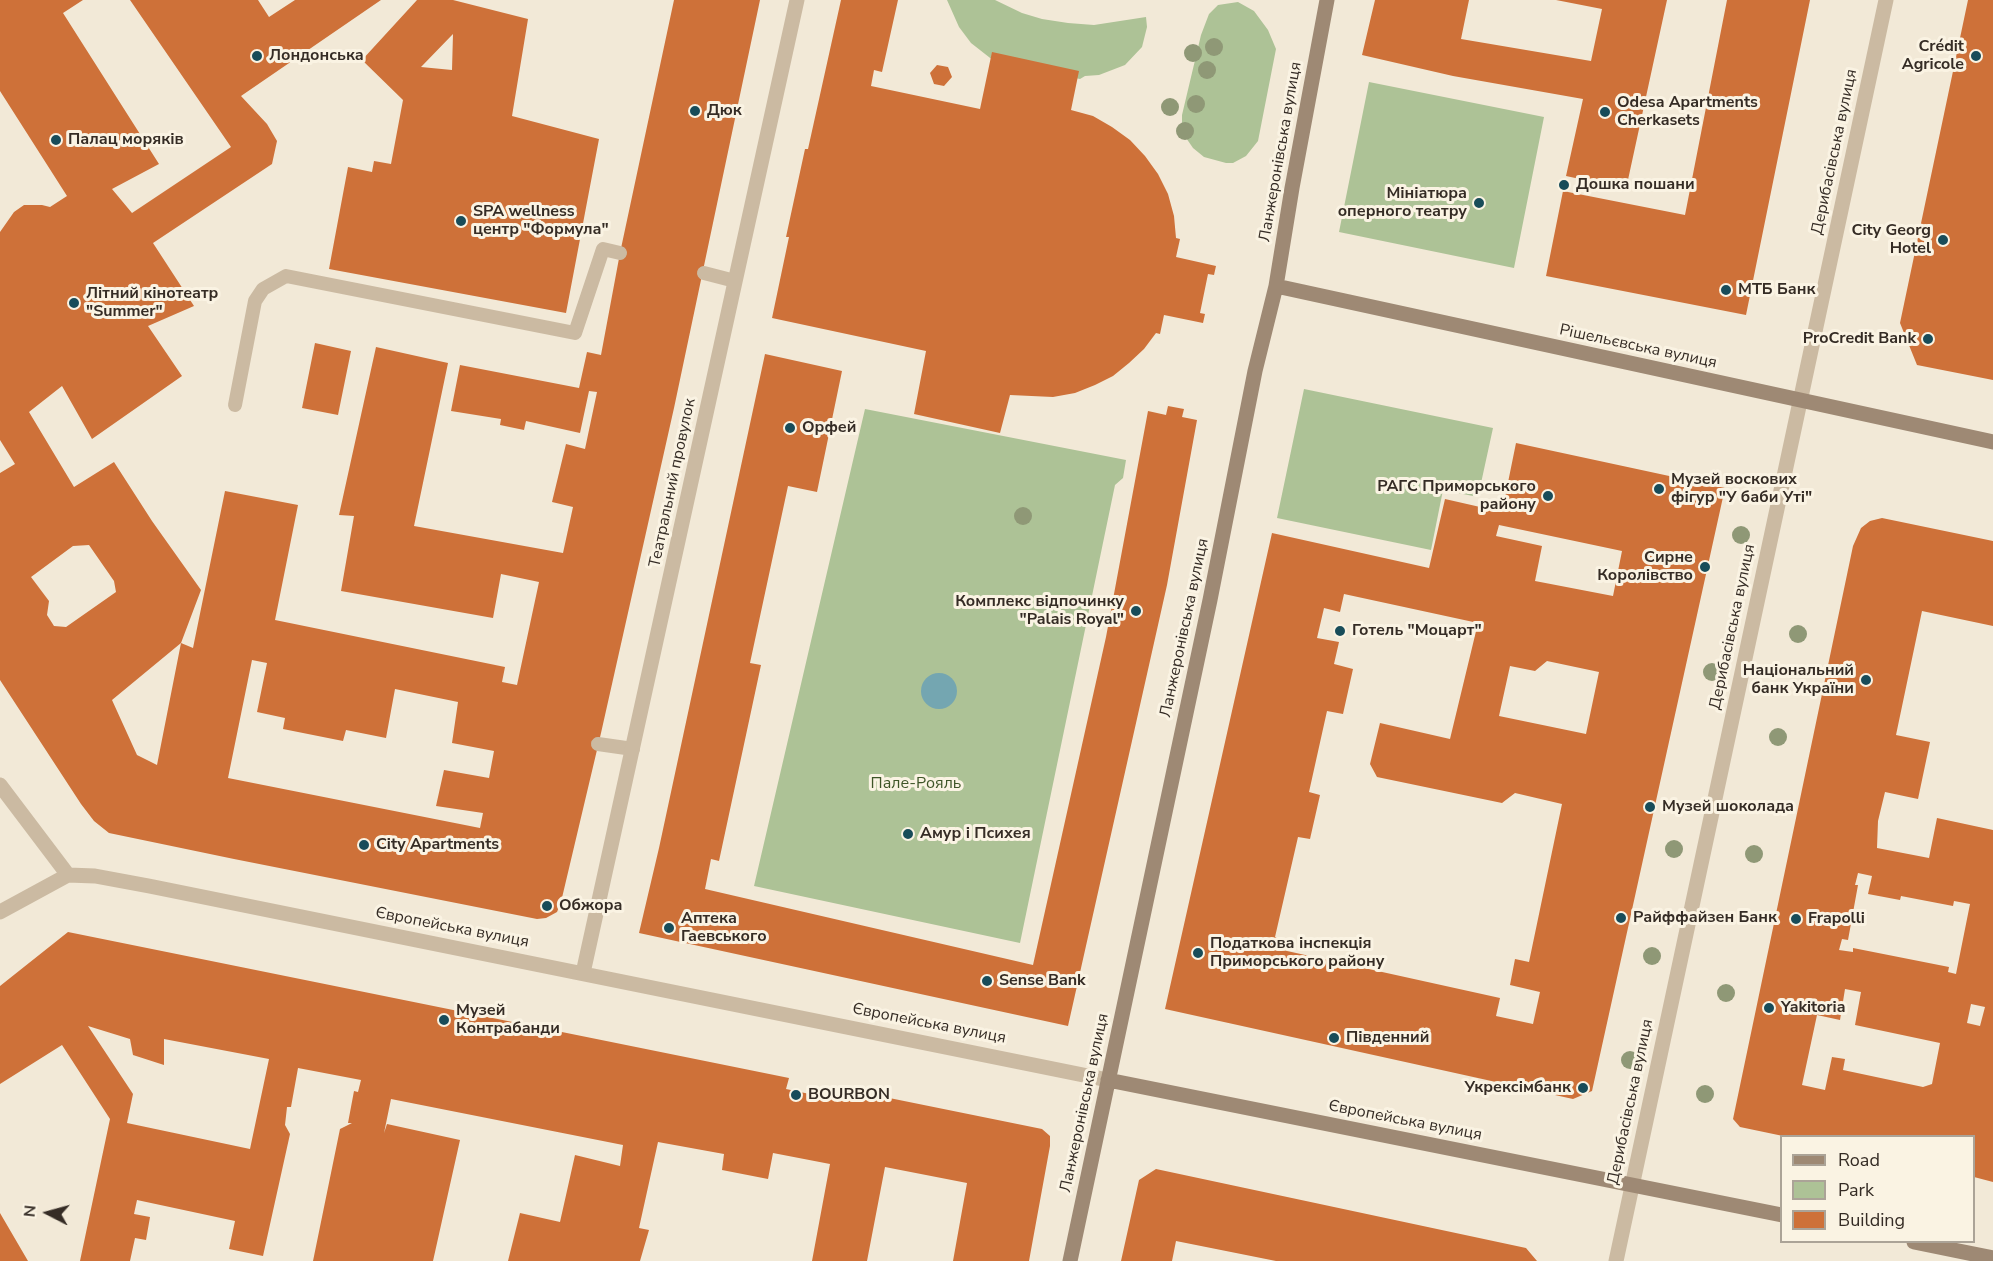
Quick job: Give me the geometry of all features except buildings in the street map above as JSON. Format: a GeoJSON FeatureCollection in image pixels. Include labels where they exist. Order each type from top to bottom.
{"type":"FeatureCollection","features":[{"type":"Feature","properties":{"kind":"street","name":"Театральний провулок"},"geometry":{"type":"LineString","coordinates":[[583,973],[797,0]]}},
{"type":"Feature","properties":{"kind":"street","name":"Ланжеронівська вулиця"},"geometry":{"type":"LineString","coordinates":[[1071,1261],[1223,536],[1255,371],[1276,286],[1327,0]]}},
{"type":"Feature","properties":{"kind":"street","name":"Дерибасівська вулиця"},"geometry":{"type":"LineString","coordinates":[[1616,1261],[1886,0]]}},
{"type":"Feature","properties":{"kind":"street","name":"Рішельєвська вулиця"},"geometry":{"type":"LineString","coordinates":[[1276,286],[1993,442]]}},
{"type":"Feature","properties":{"kind":"street"},"geometry":{"type":"LineString","coordinates":[[0,785],[68,875],[0,912]]}},
{"type":"Feature","properties":{"kind":"street","name":"Європейська вулиця"},"geometry":{"type":"LineString","coordinates":[[68,875],[95,876],[139,884],[1780,1215]]}},
{"type":"Feature","properties":{"kind":"street"},"geometry":{"type":"LineString","coordinates":[[1919,1243],[1993,1257]]}},
{"type":"Feature","properties":{"kind":"lane"},"geometry":{"type":"LineString","coordinates":[[236,405],[255,301],[263,289],[286,276],[575,333],[603,249],[620,254]]}},
{"type":"Feature","properties":{"kind":"lane"},"geometry":{"type":"LineString","coordinates":[[704,273],[735,281]]}},
{"type":"Feature","properties":{"kind":"lane"},"geometry":{"type":"LineString","coordinates":[[598,744],[633,749]]}},
{"type":"Feature","properties":{"kind":"green space"},"geometry":{"type":"Polygon","coordinates":[[[947,0],[995,0],[1022,13],[1068,23],[1094,25],[1146,17],[1147,27],[1142,47],[1125,65],[1099,75],[1085,76],[1080,79],[994,61],[971,43],[959,27],[947,0]]]}},
{"type":"Feature","properties":{"kind":"green space"},"geometry":{"type":"Polygon","coordinates":[[[1238,2],[1254,11],[1268,30],[1276,49],[1258,141],[1246,156],[1233,163],[1226,163],[1204,157],[1193,148],[1182,132],[1182,115],[1201,35],[1209,14],[1218,5],[1238,2]]]}},
{"type":"Feature","properties":{"kind":"green space"},"geometry":{"type":"Polygon","coordinates":[[[1369,82],[1544,117],[1514,268],[1339,232],[1369,82]]]}},
{"type":"Feature","properties":{"kind":"green space"},"geometry":{"type":"Polygon","coordinates":[[[1304,389],[1493,428],[1478,497],[1443,490],[1431,550],[1277,518],[1304,389]]]}},
{"type":"Feature","properties":{"kind":"green space","name":"Пале-Рояль"},"geometry":{"type":"Polygon","coordinates":[[[865,409],[1126,460],[1123,478],[1115,485],[1020,943],[754,886],[865,409]]]}},
{"type":"Feature","properties":{"kind":"water"},"geometry":{"type":"Polygon","coordinates":[[[939,673],[952,678],[957,691],[952,704],[939,709],[926,704],[921,691],[926,678],[939,673]]]}},
{"type":"Feature","properties":{"kind":"place","name":"Лондонська"},"geometry":{"type":"Point","coordinates":[257,56]}},
{"type":"Feature","properties":{"kind":"place","name":"Crédit Agricole"},"geometry":{"type":"Point","coordinates":[1976,56]}},
{"type":"Feature","properties":{"kind":"place","name":"Дюк"},"geometry":{"type":"Point","coordinates":[695,111]}},
{"type":"Feature","properties":{"kind":"place","name":"Odesa Apartments Cherkasets"},"geometry":{"type":"Point","coordinates":[1605,112]}},
{"type":"Feature","properties":{"kind":"place","name":"Палац моряків"},"geometry":{"type":"Point","coordinates":[56,140]}},
{"type":"Feature","properties":{"kind":"place","name":"Дошка пошани"},"geometry":{"type":"Point","coordinates":[1564,185]}},
{"type":"Feature","properties":{"kind":"place","name":"Мініатюра оперного театру"},"geometry":{"type":"Point","coordinates":[1479,203]}},
{"type":"Feature","properties":{"kind":"place","name":"SPA wellness центр \"Формула\""},"geometry":{"type":"Point","coordinates":[461,221]}},
{"type":"Feature","properties":{"kind":"place","name":"City Georg Hotel"},"geometry":{"type":"Point","coordinates":[1943,240]}},
{"type":"Feature","properties":{"kind":"place","name":"МТБ Банк"},"geometry":{"type":"Point","coordinates":[1726,290]}},
{"type":"Feature","properties":{"kind":"place","name":"Літний кінотеатр \"Summer\""},"geometry":{"type":"Point","coordinates":[74,303]}},
{"type":"Feature","properties":{"kind":"place","name":"ProCredit Bank"},"geometry":{"type":"Point","coordinates":[1928,339]}},
{"type":"Feature","properties":{"kind":"place","name":"Орфей"},"geometry":{"type":"Point","coordinates":[790,428]}},
{"type":"Feature","properties":{"kind":"place","name":"Музей воскових фігур \"У баби Уті\""},"geometry":{"type":"Point","coordinates":[1659,489]}},
{"type":"Feature","properties":{"kind":"place","name":"РАГС Приморського району"},"geometry":{"type":"Point","coordinates":[1548,496]}},
{"type":"Feature","properties":{"kind":"place","name":"Сирне Королiвство"},"geometry":{"type":"Point","coordinates":[1705,567]}},
{"type":"Feature","properties":{"kind":"place","name":"Комплекс відпочинку \"Palais Royal\""},"geometry":{"type":"Point","coordinates":[1136,611]}},
{"type":"Feature","properties":{"kind":"place","name":"Готель \"Моцарт\""},"geometry":{"type":"Point","coordinates":[1340,631]}},
{"type":"Feature","properties":{"kind":"place","name":"Національний банк України"},"geometry":{"type":"Point","coordinates":[1866,680]}},
{"type":"Feature","properties":{"kind":"place","name":"Музей шоколада"},"geometry":{"type":"Point","coordinates":[1650,807]}},
{"type":"Feature","properties":{"kind":"place","name":"Амур і Психея"},"geometry":{"type":"Point","coordinates":[908,834]}},
{"type":"Feature","properties":{"kind":"place","name":"City Apartments"},"geometry":{"type":"Point","coordinates":[364,845]}},
{"type":"Feature","properties":{"kind":"place","name":"Обжора"},"geometry":{"type":"Point","coordinates":[547,906]}},
{"type":"Feature","properties":{"kind":"place","name":"Райффайзен Банк"},"geometry":{"type":"Point","coordinates":[1621,918]}},
{"type":"Feature","properties":{"kind":"place","name":"Frapolli"},"geometry":{"type":"Point","coordinates":[1796,919]}},
{"type":"Feature","properties":{"kind":"place","name":"Аптека Гаевського"},"geometry":{"type":"Point","coordinates":[669,928]}},
{"type":"Feature","properties":{"kind":"place","name":"Податкова інспекція Приморського району"},"geometry":{"type":"Point","coordinates":[1198,953]}},
{"type":"Feature","properties":{"kind":"place","name":"Sense Bank"},"geometry":{"type":"Point","coordinates":[987,981]}},
{"type":"Feature","properties":{"kind":"place","name":"Yakitoria"},"geometry":{"type":"Point","coordinates":[1769,1008]}},
{"type":"Feature","properties":{"kind":"place","name":"Музей Контрабанди"},"geometry":{"type":"Point","coordinates":[444,1020]}},
{"type":"Feature","properties":{"kind":"place","name":"Південний"},"geometry":{"type":"Point","coordinates":[1334,1038]}},
{"type":"Feature","properties":{"kind":"place","name":"Укрексімбанк"},"geometry":{"type":"Point","coordinates":[1583,1088]}},
{"type":"Feature","properties":{"kind":"place","name":"BOURBON"},"geometry":{"type":"Point","coordinates":[796,1095]}}]}
